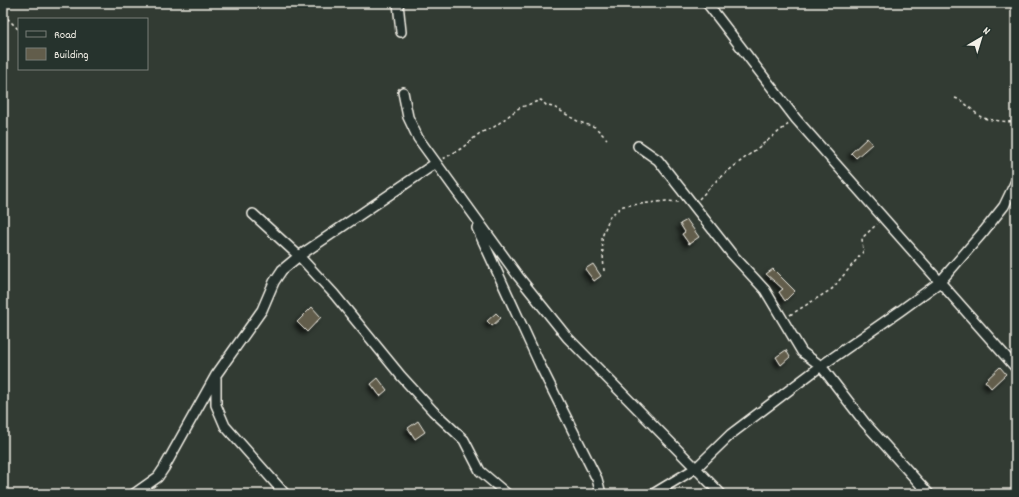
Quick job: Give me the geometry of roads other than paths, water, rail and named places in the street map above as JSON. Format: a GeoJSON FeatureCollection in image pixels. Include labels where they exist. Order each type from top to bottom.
{"type":"FeatureCollection","features":[{"type":"Feature","properties":{"kind":"street"},"geometry":{"type":"LineString","coordinates":[[398,3],[401,32]]}},
{"type":"Feature","properties":{"kind":"street"},"geometry":{"type":"LineString","coordinates":[[707,3],[796,118],[1016,368]]}},
{"type":"Feature","properties":{"kind":"street"},"geometry":{"type":"LineString","coordinates":[[403,92],[408,117],[413,130],[477,229],[541,367],[597,479],[601,494]]}},
{"type":"Feature","properties":{"kind":"street"},"geometry":{"type":"LineString","coordinates":[[638,146],[658,160],[731,253],[765,290],[802,352],[821,366],[865,423],[929,494]]}},
{"type":"Feature","properties":{"kind":"street"},"geometry":{"type":"LineString","coordinates":[[134,494],[158,476],[164,468],[216,375],[262,310],[274,282],[282,270],[299,256],[438,167]]}},
{"type":"Feature","properties":{"kind":"street"},"geometry":{"type":"LineString","coordinates":[[438,167],[533,297],[567,337],[721,494]]}},
{"type":"Feature","properties":{"kind":"street"},"geometry":{"type":"LineString","coordinates":[[653,494],[696,468],[731,434],[821,366],[900,312],[940,282],[1004,206],[1016,181]]}},
{"type":"Feature","properties":{"kind":"street"},"geometry":{"type":"LineString","coordinates":[[253,214],[299,256],[347,310],[401,376],[437,415],[464,440],[480,471],[507,494]]}},
{"type":"Feature","properties":{"kind":"street"},"geometry":{"type":"LineString","coordinates":[[216,375],[216,405],[225,426],[284,494]]}}]}
